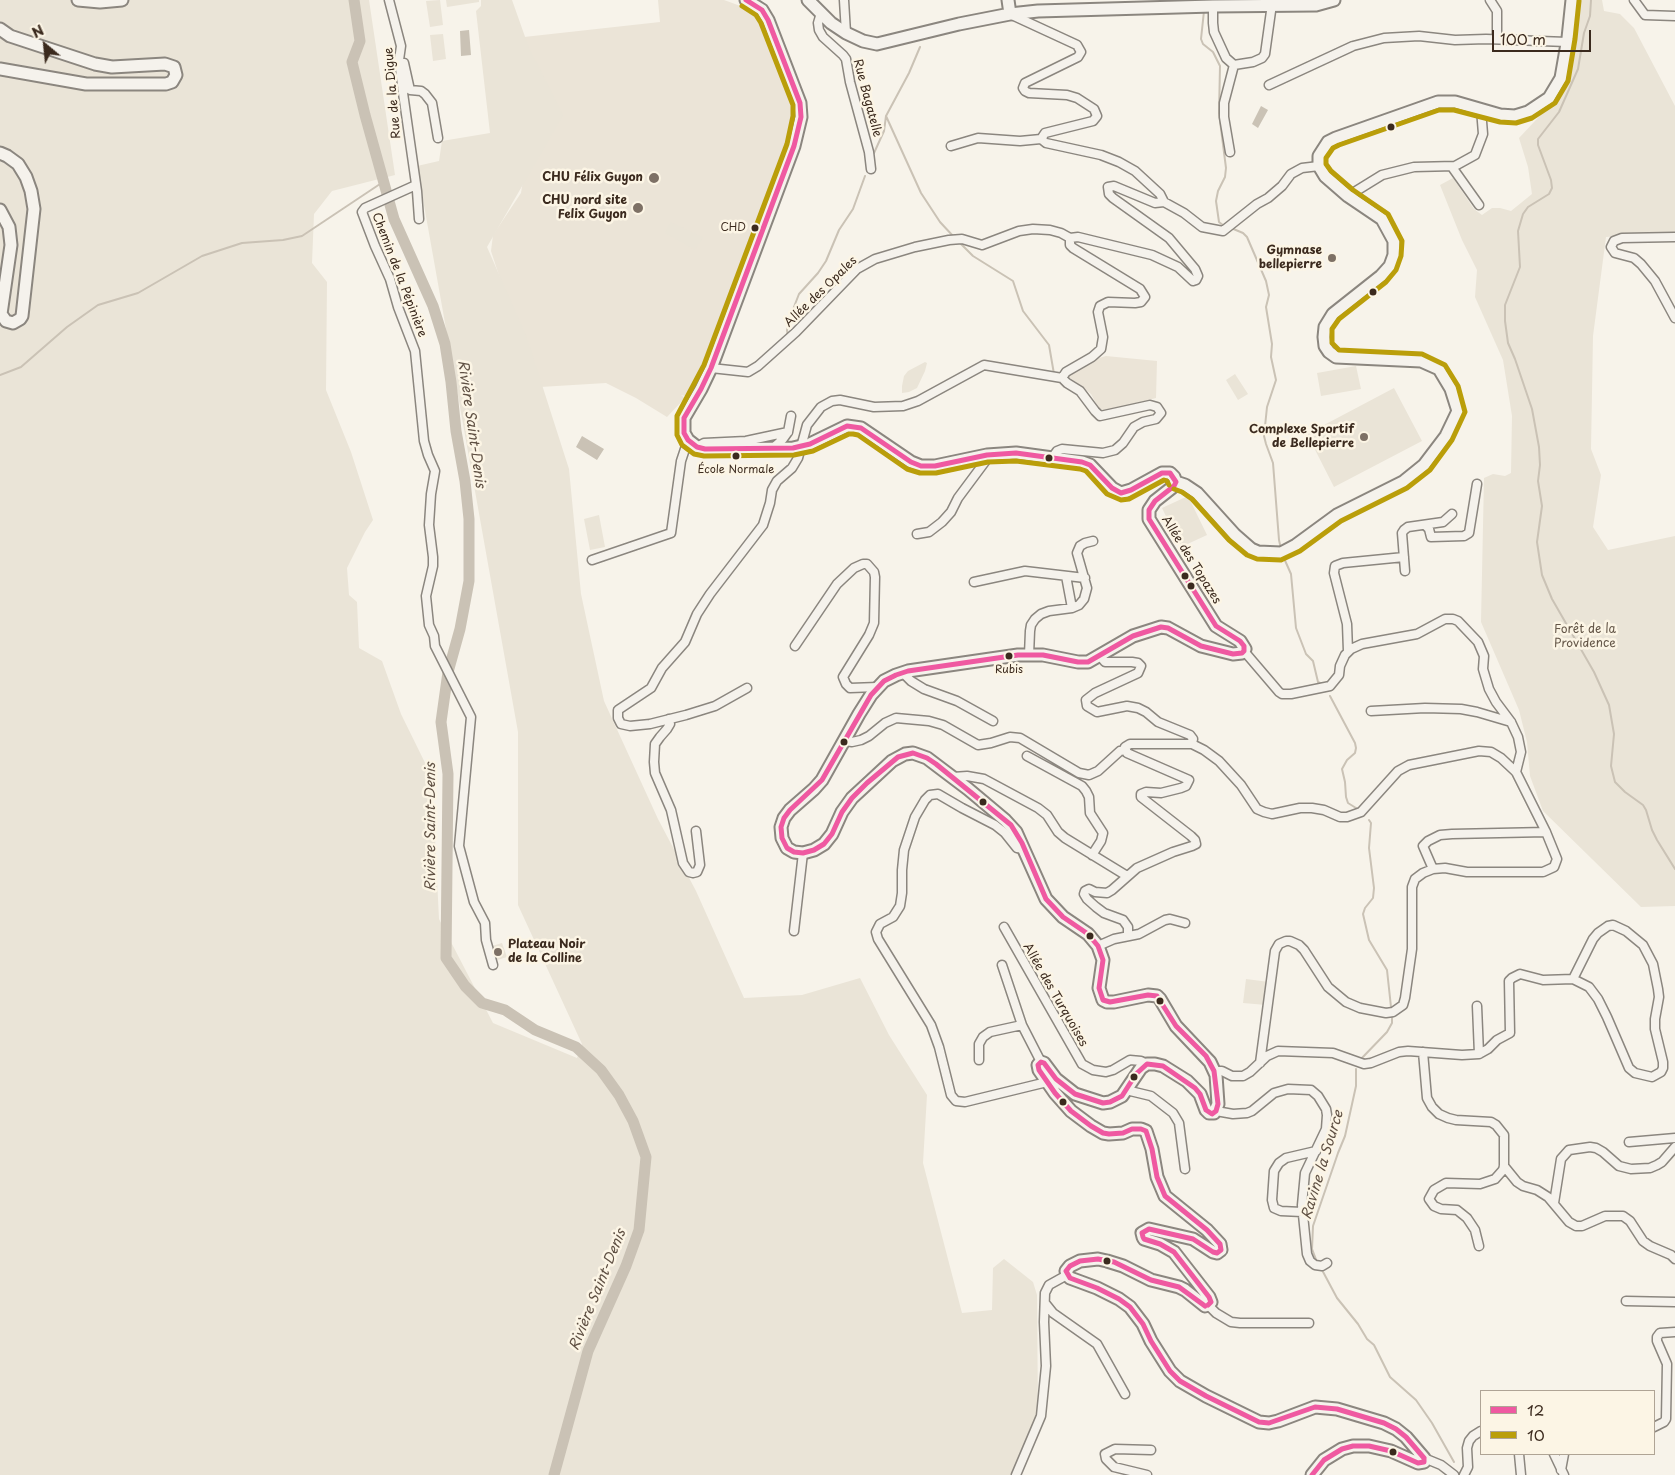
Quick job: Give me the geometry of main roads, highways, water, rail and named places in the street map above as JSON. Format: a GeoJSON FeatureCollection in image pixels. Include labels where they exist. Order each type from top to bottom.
{"type":"FeatureCollection","features":[{"type":"Feature","properties":{"kind":"main road"},"geometry":{"type":"LineString","coordinates":[[78,0],[100,2],[122,0]]}},
{"type":"Feature","properties":{"kind":"main road"},"geometry":{"type":"LineString","coordinates":[[746,0],[762,10],[768,20],[800,103],[801,117],[792,149],[711,368],[684,418],[684,433],[693,444],[705,449],[802,447],[847,426],[861,428],[911,462],[921,466],[935,466],[990,455],[1016,453],[1082,462],[1090,465],[1112,488],[1120,493],[1126,492],[1167,472],[1172,474],[1176,482],[1185,485],[1197,493],[1245,545],[1258,552],[1270,553],[1281,553],[1287,550],[1337,515],[1414,474],[1424,465],[1446,436],[1458,411],[1451,389],[1439,369],[1421,361],[1336,357],[1325,346],[1325,326],[1333,314],[1381,276],[1390,266],[1394,255],[1394,241],[1382,219],[1348,196],[1324,176],[1319,166],[1319,156],[1328,142],[1430,105],[1449,101],[1500,115],[1515,116],[1528,112],[1549,98],[1561,78],[1572,0]]}},
{"type":"Feature","properties":{"kind":"main road"},"geometry":{"type":"LineString","coordinates":[[808,0],[831,23],[846,34],[877,44],[1010,14],[1096,8],[1206,6],[1230,3],[1316,5],[1334,0]]}},
{"type":"Feature","properties":{"kind":"main road"},"geometry":{"type":"LineString","coordinates":[[1008,0],[1010,14]]}},
{"type":"Feature","properties":{"kind":"main road"},"geometry":{"type":"LineString","coordinates":[[0,28],[10,36],[95,64],[112,66],[165,64],[174,68],[176,75],[172,82],[166,84],[86,84],[0,69]]}},
{"type":"Feature","properties":{"kind":"main road"},"geometry":{"type":"LineString","coordinates":[[0,152],[18,164],[26,177],[34,209],[22,316],[13,322],[6,321],[2,314],[11,245],[9,227],[0,210]]}},
{"type":"Feature","properties":{"kind":"main road","name":"Allée des Topazes"},"geometry":{"type":"LineString","coordinates":[[1176,482],[1171,490],[1151,506],[1149,510],[1150,519],[1216,626],[1244,646],[1242,653],[1233,654],[1201,646],[1168,628],[1161,627],[1133,636],[1088,662],[1078,662],[1043,655],[1009,656],[908,671],[890,678],[878,687],[859,714],[822,780],[784,818],[781,828],[782,838],[786,848],[794,852],[803,853],[814,850],[824,844],[832,834],[842,812],[867,782],[904,754],[920,755],[927,758],[1011,825],[1024,849],[1041,890],[1052,907],[1063,918],[1088,934],[1098,946],[1102,960],[1100,988],[1103,1000],[1110,1002],[1148,995],[1157,996],[1162,1002],[1176,1026],[1206,1056],[1214,1071],[1218,1104],[1216,1111],[1212,1114],[1206,1110],[1200,1094],[1164,1066],[1147,1064],[1136,1074],[1122,1096],[1110,1102],[1097,1102],[1075,1094],[1056,1079],[1044,1062],[1038,1065],[1039,1070],[1055,1093],[1071,1111],[1091,1126],[1103,1133],[1115,1134],[1137,1128],[1146,1132],[1157,1177],[1165,1196],[1207,1230],[1220,1244],[1222,1250],[1217,1253],[1213,1252],[1193,1239],[1150,1229],[1142,1233],[1144,1239],[1160,1244],[1174,1252],[1209,1296],[1211,1302],[1205,1306],[1179,1287],[1150,1280],[1123,1266],[1098,1259],[1070,1266],[1066,1271],[1067,1275],[1119,1299],[1130,1307],[1143,1324],[1151,1341],[1170,1371],[1180,1381],[1215,1400],[1259,1422],[1269,1423],[1315,1407],[1337,1409],[1384,1423],[1396,1429],[1406,1437],[1424,1458],[1424,1462],[1418,1463],[1391,1451],[1369,1446],[1353,1446],[1342,1449],[1324,1460],[1312,1475]]}},
{"type":"Feature","properties":{"kind":"waterway","name":"Rivière Saint-Denis"},"geometry":{"type":"LineString","coordinates":[[354,0],[360,41],[352,62],[394,219],[433,306],[445,344],[469,519],[469,581],[460,629],[448,672],[441,722],[448,774],[446,958],[465,986],[482,1003],[505,1010],[535,1030],[576,1047],[601,1070],[619,1095],[633,1121],[646,1157],[639,1230],[626,1266],[588,1351],[554,1475]]}},
{"type":"Feature","properties":{"kind":"waterway"},"geometry":{"type":"LineString","coordinates":[[1591,0],[1590,16],[1584,33],[1578,69],[1559,112],[1538,139],[1538,145],[1551,180],[1552,188],[1549,194],[1528,207],[1523,214],[1518,231],[1520,267],[1505,305],[1505,321],[1508,343],[1532,409],[1539,447],[1540,465],[1538,481],[1542,506],[1537,542],[1542,575],[1552,599],[1594,672],[1609,705],[1614,734],[1611,766],[1615,782],[1643,805],[1652,830],[1675,869]]}},
{"type":"Feature","properties":{"kind":"waterway","name":"Ravine la Source"},"geometry":{"type":"LineString","coordinates":[[1204,11],[1201,39],[1203,44],[1213,52],[1220,66],[1219,113],[1226,168],[1225,177],[1218,191],[1216,201],[1219,222],[1224,226]]}},
{"type":"Feature","properties":{"kind":"waterway"},"geometry":{"type":"LineString","coordinates":[[874,153],[884,131],[886,116],[909,73],[920,47]]}},
{"type":"Feature","properties":{"kind":"waterway"},"geometry":{"type":"LineString","coordinates":[[886,116],[921,193],[940,222],[953,236]]}},
{"type":"Feature","properties":{"kind":"waterway"},"geometry":{"type":"LineString","coordinates":[[788,337],[787,330],[799,294],[826,261],[839,230],[853,209],[865,176]]}},
{"type":"Feature","properties":{"kind":"waterway"},"geometry":{"type":"LineString","coordinates":[[0,375],[21,367],[67,327],[98,305],[138,293],[202,256],[242,243],[283,240],[302,236],[383,182]]}},
{"type":"Feature","properties":{"kind":"waterway","name":"Ravine la Source"},"geometry":{"type":"LineString","coordinates":[[1231,228],[1243,233],[1247,237],[1266,281],[1269,295],[1266,307],[1272,344],[1271,357],[1276,380],[1267,407],[1264,436],[1273,463],[1281,549]]}},
{"type":"Feature","properties":{"kind":"waterway"},"geometry":{"type":"LineString","coordinates":[[960,243],[973,256],[1013,281],[1023,311],[1049,345],[1054,374]]}},
{"type":"Feature","properties":{"kind":"waterway","name":"Ravine la Source"},"geometry":{"type":"LineString","coordinates":[[1283,556],[1291,574],[1296,628],[1306,654],[1313,661],[1318,682],[1322,684]]}},
{"type":"Feature","properties":{"kind":"waterway","name":"Ravine la Source"},"geometry":{"type":"LineString","coordinates":[[1330,696],[1355,743],[1355,753],[1347,760],[1342,769],[1348,803],[1356,808]]}},
{"type":"Feature","properties":{"kind":"waterway","name":"Ravine la Source"},"geometry":{"type":"LineString","coordinates":[[1369,820],[1371,823],[1369,848],[1374,888],[1373,898],[1363,914],[1369,940],[1387,970],[1391,1007]]}},
{"type":"Feature","properties":{"kind":"waterway","name":"Ravine la Source"},"geometry":{"type":"LineString","coordinates":[[1360,1060],[1387,1032],[1392,1023],[1392,1016]]}},
{"type":"Feature","properties":{"kind":"waterway","name":"Ravine la Source"},"geometry":{"type":"LineString","coordinates":[[1317,1262],[1312,1249],[1313,1226],[1345,1136],[1356,1086],[1356,1069]]}},
{"type":"Feature","properties":{"kind":"waterway","name":"Ravine la Source"},"geometry":{"type":"LineString","coordinates":[[1321,1268],[1337,1298],[1358,1324],[1367,1339],[1374,1345],[1390,1377],[1416,1400],[1432,1423],[1454,1462]]}},
{"type":"Feature","properties":{"kind":"place","name":"CHU Félix Guyon"},"geometry":{"type":"Point","coordinates":[654,178]}},
{"type":"Feature","properties":{"kind":"place","name":"CHU nord site Felix Guyon"},"geometry":{"type":"Point","coordinates":[638,208]}},
{"type":"Feature","properties":{"kind":"place","name":"CHD"},"geometry":{"type":"Point","coordinates":[755,228]}},
{"type":"Feature","properties":{"kind":"place","name":"Gymnase bellepierre"},"geometry":{"type":"Point","coordinates":[1332,258]}},
{"type":"Feature","properties":{"kind":"place","name":"Complexe Sportif de Bellepierre"},"geometry":{"type":"Point","coordinates":[1364,437]}},
{"type":"Feature","properties":{"kind":"place","name":"École Normale"},"geometry":{"type":"Point","coordinates":[736,456]}},
{"type":"Feature","properties":{"kind":"place","name":"Rubis"},"geometry":{"type":"Point","coordinates":[1009,656]}},
{"type":"Feature","properties":{"kind":"place","name":"Plateau Noir de la Colline"},"geometry":{"type":"Point","coordinates":[498,952]}},
{"type":"Feature","properties":{"kind":"park label","name":"Forêt de la Providence"},"geometry":{"type":"Point","coordinates":[1585,637]}}]}
